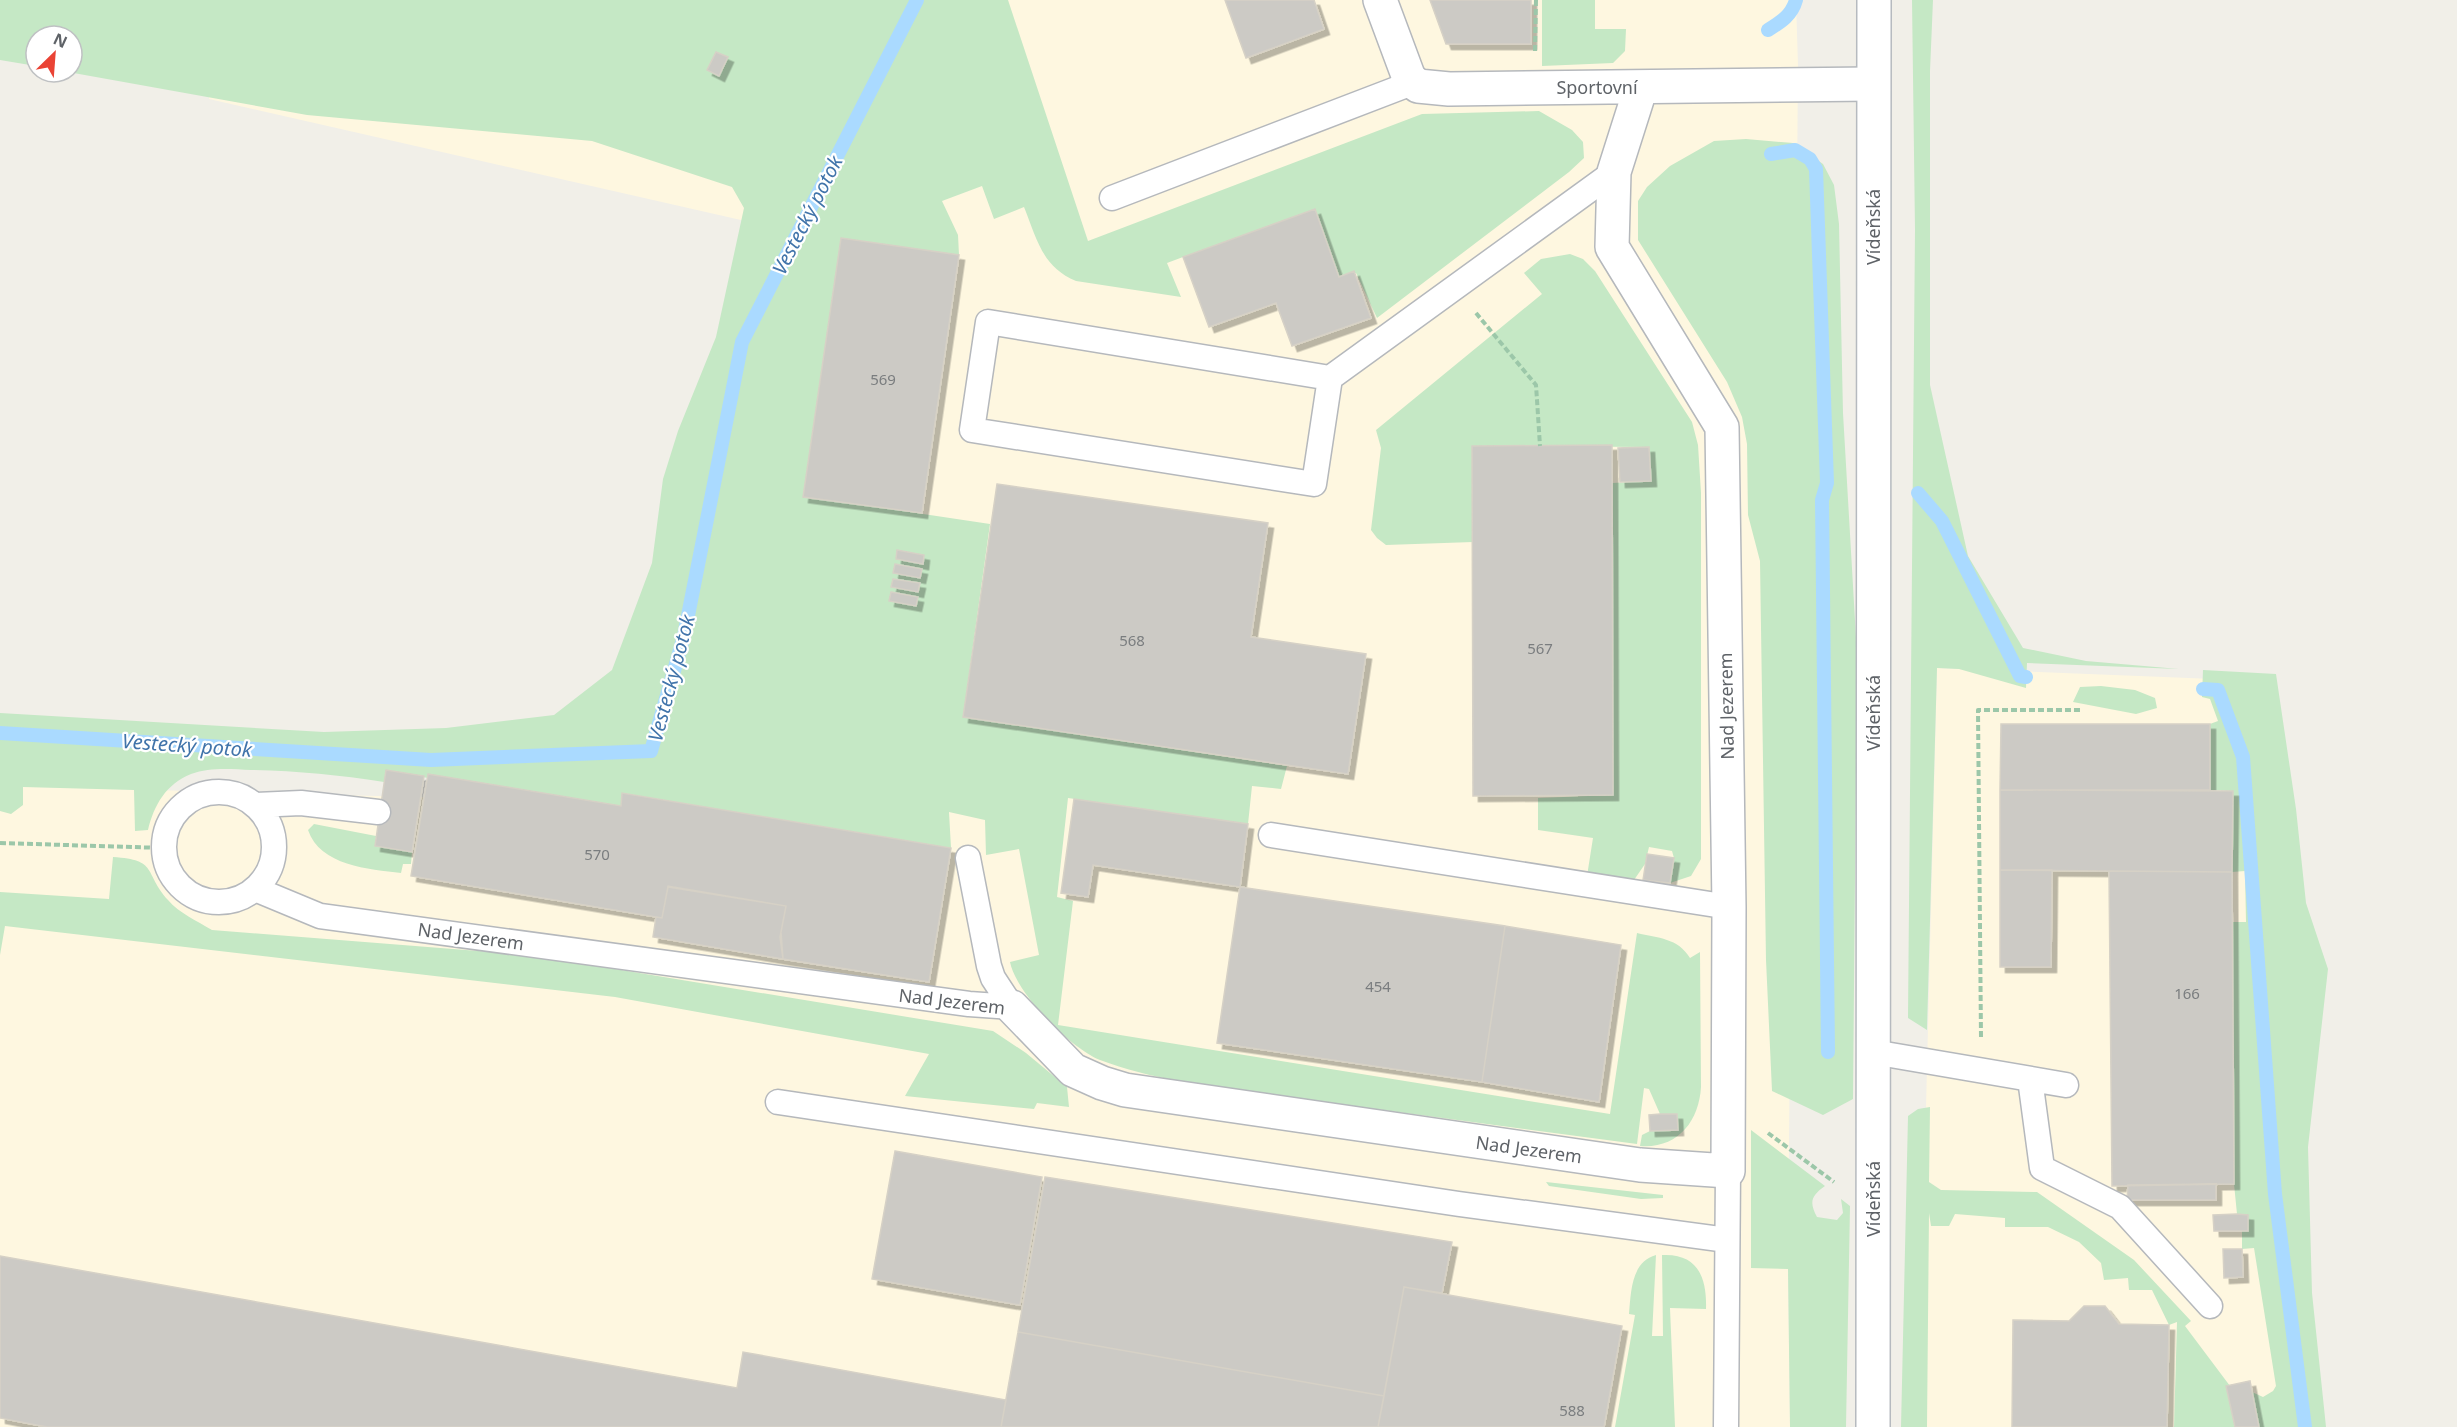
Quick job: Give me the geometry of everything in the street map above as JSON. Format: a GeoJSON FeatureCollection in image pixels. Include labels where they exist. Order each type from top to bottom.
{"type":"FeatureCollection","features":[{"type":"Feature","properties":{"kind":"street"},"geometry":{"type":"LineString","coordinates":[[1380,0],[1412,83]]}},
{"type":"Feature","properties":{"kind":"street","name":"Vídeňská"},"geometry":{"type":"LineString","coordinates":[[1873,1427],[1872,84],[1874,0]]}},
{"type":"Feature","properties":{"kind":"street","name":"Sportovní"},"geometry":{"type":"LineString","coordinates":[[1412,83],[1449,89],[1872,84]]}},
{"type":"Feature","properties":{"kind":"street","name":"Nad Jezerem"},"geometry":{"type":"LineString","coordinates":[[1012,1007],[1073,1070],[1125,1090],[1640,1165],[1728,1171],[1729,907],[1722,428],[1612,247],[1614,172],[1641,87]]}},
{"type":"Feature","properties":{"kind":"lane"},"geometry":{"type":"LineString","coordinates":[[1112,198],[1412,83]]}},
{"type":"Feature","properties":{"kind":"lane"},"geometry":{"type":"LineString","coordinates":[[1330,378],[1314,484],[972,430],[988,322],[1330,378],[1614,172]]}},
{"type":"Feature","properties":{"kind":"lane"},"geometry":{"type":"LineString","coordinates":[[221,792],[239,795],[255,805],[267,820],[273,838],[273,856],[267,874],[255,889],[239,898],[222,902],[204,900],[188,893],[176,881],[167,865],[164,848],[166,831],[173,815],[186,803],[202,794],[221,792]]}},
{"type":"Feature","properties":{"kind":"lane"},"geometry":{"type":"LineString","coordinates":[[255,805],[301,803],[378,812]]}},
{"type":"Feature","properties":{"kind":"lane"},"geometry":{"type":"LineString","coordinates":[[1272,836],[1729,907]]}},
{"type":"Feature","properties":{"kind":"lane"},"geometry":{"type":"LineString","coordinates":[[968,858],[989,966],[993,978],[1012,1007]]}},
{"type":"Feature","properties":{"kind":"lane","name":"Nad Jezerem"},"geometry":{"type":"LineString","coordinates":[[255,889],[320,916],[969,1004],[1012,1007]]}},
{"type":"Feature","properties":{"kind":"lane"},"geometry":{"type":"LineString","coordinates":[[1873,1052],[2066,1085]]}},
{"type":"Feature","properties":{"kind":"lane"},"geometry":{"type":"LineString","coordinates":[[2030,1079],[2042,1168],[2120,1207],[2210,1306]]}},
{"type":"Feature","properties":{"kind":"lane"},"geometry":{"type":"LineString","coordinates":[[778,1102],[1459,1204],[1727,1240]]}},
{"type":"Feature","properties":{"kind":"lane"},"geometry":{"type":"LineString","coordinates":[[1726,1427],[1728,1171]]}},
{"type":"Feature","properties":{"kind":"path"},"geometry":{"type":"LineString","coordinates":[[1535,87],[1536,0]]}},
{"type":"Feature","properties":{"kind":"path"},"geometry":{"type":"LineString","coordinates":[[1454,288],[1536,385],[1540,446]]}},
{"type":"Feature","properties":{"kind":"path"},"geometry":{"type":"LineString","coordinates":[[1981,1070],[1978,710],[2081,710]]}},
{"type":"Feature","properties":{"kind":"path"},"geometry":{"type":"LineString","coordinates":[[0,843],[164,848]]}},
{"type":"Feature","properties":{"kind":"path"},"geometry":{"type":"LineString","coordinates":[[1729,1104],[1873,1210]]}},
{"type":"Feature","properties":{"kind":"shaded area"},"geometry":{"type":"Polygon","coordinates":[[[221,0],[1796,0],[1798,66],[1788,1269],[1790,1427],[0,1427],[0,786],[568,801],[776,768],[828,266],[811,236],[209,99],[221,0]]]}},
{"type":"Feature","properties":{"kind":"shaded area"},"geometry":{"type":"Polygon","coordinates":[[[1937,668],[2264,681],[2296,1427],[1918,1427],[1937,668]]]}},
{"type":"Feature","properties":{"kind":"green space"},"geometry":{"type":"Polygon","coordinates":[[[0,0],[1008,0],[1088,241],[1422,114],[1539,111],[1572,130],[1583,142],[1584,158],[1569,172],[1377,318],[1356,273],[1339,277],[1183,257],[1167,263],[1181,297],[1076,281],[1055,268],[1048,260],[1037,241],[1024,207],[994,219],[982,186],[942,201],[958,235],[959,255],[841,238],[803,496],[990,524],[963,717],[1287,766],[1281,789],[1252,786],[1248,824],[1068,798],[1057,897],[1073,901],[1058,1025],[1610,1114],[1637,933],[1660,938],[1680,946],[1690,958],[1700,952],[1701,1087],[1691,1122],[1684,1131],[1665,1143],[1640,1146],[1642,1135],[1650,1131],[1678,1129],[1677,1114],[1660,1114],[1649,1089],[1644,1088],[1637,1144],[1210,1087],[1152,1075],[1100,1060],[1088,1054],[1060,1032],[1033,1003],[1014,975],[1010,962],[1039,955],[1019,849],[986,855],[985,820],[949,812],[951,848],[623,793],[621,806],[568,801],[386,771],[384,782],[284,771],[228,769],[198,772],[175,783],[162,796],[148,830],[135,831],[134,790],[23,787],[23,805],[11,814],[0,811],[0,713],[324,732],[446,728],[554,715],[612,670],[652,563],[663,479],[678,431],[716,337],[744,208],[732,187],[592,141],[307,115],[84,75],[84,24],[24,24],[24,64],[0,60],[0,0]]]}},
{"type":"Feature","properties":{"kind":"green space"},"geometry":{"type":"Polygon","coordinates":[[[1542,0],[1595,0],[1595,29],[1626,29],[1625,51],[1613,63],[1542,66],[1542,0]]]}},
{"type":"Feature","properties":{"kind":"green space"},"geometry":{"type":"Polygon","coordinates":[[[1912,0],[1933,0],[1930,71],[1930,385],[1968,556],[2023,648],[2086,661],[2179,669],[2027,663],[2026,688],[1959,669],[1937,668],[1927,1030],[1908,1018],[1915,230],[1912,0]]]}},
{"type":"Feature","properties":{"kind":"green space"},"geometry":{"type":"Polygon","coordinates":[[[1746,139],[1793,143],[1823,164],[1834,185],[1839,224],[1843,413],[1857,655],[1853,1099],[1823,1115],[1772,1091],[1766,960],[1760,561],[1748,515],[1747,444],[1742,417],[1727,382],[1638,240],[1638,201],[1647,187],[1670,166],[1714,141],[1746,139]]]}},
{"type":"Feature","properties":{"kind":"green space"},"geometry":{"type":"Polygon","coordinates":[[[1570,254],[1583,259],[1595,271],[1692,422],[1698,445],[1701,493],[1701,859],[1691,876],[1670,883],[1674,858],[1672,851],[1649,847],[1645,864],[1634,880],[1587,876],[1593,838],[1538,830],[1538,798],[1613,795],[1612,483],[1651,481],[1649,447],[1473,446],[1473,542],[1386,545],[1371,530],[1381,448],[1376,430],[1542,294],[1524,273],[1541,259],[1570,254]]]}},
{"type":"Feature","properties":{"kind":"green space"},"geometry":{"type":"Polygon","coordinates":[[[2203,670],[2276,674],[2296,809],[2306,903],[2328,969],[2308,1147],[2312,1293],[2326,1427],[2259,1427],[2252,1392],[2263,1397],[2273,1391],[2276,1386],[2254,1248],[2242,1249],[2242,1231],[2248,1231],[2248,1215],[2237,1214],[2234,1184],[2232,922],[2246,922],[2245,871],[2232,872],[2233,791],[2210,790],[2210,724],[2218,721],[2210,699],[2202,697],[2203,670]]]}},
{"type":"Feature","properties":{"kind":"green space"},"geometry":{"type":"Polygon","coordinates":[[[2101,686],[2135,690],[2155,698],[2157,708],[2136,714],[2073,702],[2080,687],[2101,686]]]}},
{"type":"Feature","properties":{"kind":"green space"},"geometry":{"type":"Polygon","coordinates":[[[314,824],[376,836],[375,846],[412,852],[411,864],[403,864],[401,873],[347,864],[323,851],[314,842],[308,830],[314,824]]]}},
{"type":"Feature","properties":{"kind":"green space"},"geometry":{"type":"Polygon","coordinates":[[[113,857],[137,861],[144,865],[172,905],[212,930],[530,955],[993,1031],[1026,1053],[1067,1087],[1069,1107],[1037,1103],[1034,1109],[905,1096],[929,1054],[615,997],[5,926],[0,955],[0,892],[109,899],[113,857]]]}},
{"type":"Feature","properties":{"kind":"green space"},"geometry":{"type":"Polygon","coordinates":[[[1930,1107],[1929,1182],[1941,1190],[2037,1192],[2134,1260],[2191,1321],[2185,1326],[2230,1386],[2226,1387],[2235,1427],[2174,1427],[2177,1322],[2169,1325],[2152,1290],[2129,1290],[2128,1278],[2104,1280],[2101,1263],[2079,1242],[2048,1227],[2005,1227],[2005,1218],[1955,1214],[1949,1226],[1931,1226],[1929,1213],[1927,1427],[1901,1427],[1908,1116],[1918,1109],[1930,1107]]]}},
{"type":"Feature","properties":{"kind":"green space"},"geometry":{"type":"Polygon","coordinates":[[[1751,1130],[1825,1186],[1814,1196],[1812,1203],[1817,1217],[1837,1220],[1843,1213],[1841,1199],[1850,1206],[1846,1427],[1790,1427],[1788,1269],[1751,1268],[1751,1130]]]}},
{"type":"Feature","properties":{"kind":"green space"},"geometry":{"type":"Polygon","coordinates":[[[1546,1182],[1663,1195],[1663,1198],[1641,1199],[1549,1186],[1546,1182]]]}},
{"type":"Feature","properties":{"kind":"green space"},"geometry":{"type":"Polygon","coordinates":[[[1656,1255],[1652,1336],[1663,1336],[1662,1255],[1684,1258],[1698,1270],[1705,1287],[1706,1309],[1670,1308],[1675,1427],[1615,1427],[1635,1315],[1629,1314],[1634,1279],[1642,1264],[1656,1255]]]}},
{"type":"Feature","properties":{"kind":"building"},"geometry":{"type":"Polygon","coordinates":[[[1225,0],[1314,0],[1324,29],[1246,58],[1225,0]]]}},
{"type":"Feature","properties":{"kind":"building"},"geometry":{"type":"Polygon","coordinates":[[[1430,0],[1531,0],[1531,44],[1446,44],[1430,0]]]}},
{"type":"Feature","properties":{"kind":"building"},"geometry":{"type":"Polygon","coordinates":[[[716,52],[728,57],[719,76],[707,70],[716,52]]]}},
{"type":"Feature","properties":{"kind":"building"},"geometry":{"type":"Polygon","coordinates":[[[1315,209],[1339,277],[1354,271],[1371,318],[1292,346],[1276,303],[1209,327],[1183,257],[1315,209]]]}},
{"type":"Feature","properties":{"kind":"building"},"geometry":{"type":"Polygon","coordinates":[[[841,238],[959,255],[922,513],[803,497],[841,238]]]}},
{"type":"Feature","properties":{"kind":"building"},"geometry":{"type":"Polygon","coordinates":[[[1612,445],[1613,795],[1473,796],[1472,446],[1612,445]]]}},
{"type":"Feature","properties":{"kind":"building"},"geometry":{"type":"Polygon","coordinates":[[[1649,447],[1651,481],[1620,482],[1618,448],[1649,447]]]}},
{"type":"Feature","properties":{"kind":"building"},"geometry":{"type":"Polygon","coordinates":[[[997,484],[1268,523],[1251,637],[1366,654],[1348,774],[963,717],[997,484]]]}},
{"type":"Feature","properties":{"kind":"building"},"geometry":{"type":"Polygon","coordinates":[[[897,550],[924,555],[923,564],[896,559],[897,550]]]}},
{"type":"Feature","properties":{"kind":"building"},"geometry":{"type":"Polygon","coordinates":[[[895,564],[922,569],[920,578],[893,573],[895,564]]]}},
{"type":"Feature","properties":{"kind":"building"},"geometry":{"type":"Polygon","coordinates":[[[893,579],[920,583],[918,592],[891,587],[893,579]]]}},
{"type":"Feature","properties":{"kind":"building"},"geometry":{"type":"Polygon","coordinates":[[[891,592],[918,597],[916,606],[889,601],[891,592]]]}},
{"type":"Feature","properties":{"kind":"building"},"geometry":{"type":"Polygon","coordinates":[[[2001,724],[2210,724],[2210,790],[2000,790],[2001,724]]]}},
{"type":"Feature","properties":{"kind":"building"},"geometry":{"type":"Polygon","coordinates":[[[386,770],[424,776],[412,852],[375,846],[386,770]]]}},
{"type":"Feature","properties":{"kind":"building"},"geometry":{"type":"Polygon","coordinates":[[[428,774],[621,806],[622,793],[951,848],[929,982],[783,959],[781,932],[786,906],[668,886],[662,918],[411,876],[428,774]]]}},
{"type":"Feature","properties":{"kind":"building"},"geometry":{"type":"Polygon","coordinates":[[[2000,790],[2233,791],[2232,872],[2000,870],[2000,790]]]}},
{"type":"Feature","properties":{"kind":"building"},"geometry":{"type":"Polygon","coordinates":[[[1074,799],[1248,824],[1240,887],[1093,865],[1088,897],[1061,893],[1074,799]]]}},
{"type":"Feature","properties":{"kind":"building"},"geometry":{"type":"Polygon","coordinates":[[[1647,854],[1674,858],[1670,883],[1643,880],[1647,854]]]}},
{"type":"Feature","properties":{"kind":"building"},"geometry":{"type":"Polygon","coordinates":[[[2000,870],[2052,870],[2051,967],[2000,967],[2000,870]]]}},
{"type":"Feature","properties":{"kind":"building"},"geometry":{"type":"Polygon","coordinates":[[[2109,871],[2232,872],[2234,1184],[2112,1186],[2109,871]]]}},
{"type":"Feature","properties":{"kind":"building"},"geometry":{"type":"Polygon","coordinates":[[[668,887],[786,906],[780,937],[783,959],[653,937],[656,917],[662,918],[668,887]]]}},
{"type":"Feature","properties":{"kind":"building"},"geometry":{"type":"Polygon","coordinates":[[[1240,887],[1505,926],[1482,1082],[1217,1043],[1240,887]]]}},
{"type":"Feature","properties":{"kind":"building"},"geometry":{"type":"Polygon","coordinates":[[[1505,926],[1621,945],[1599,1102],[1482,1082],[1505,926]]]}},
{"type":"Feature","properties":{"kind":"building"},"geometry":{"type":"Polygon","coordinates":[[[1677,1114],[1678,1130],[1650,1131],[1649,1115],[1677,1114]]]}},
{"type":"Feature","properties":{"kind":"building"},"geometry":{"type":"Polygon","coordinates":[[[895,1151],[1042,1177],[1020,1305],[872,1279],[895,1151]]]}},
{"type":"Feature","properties":{"kind":"building"},"geometry":{"type":"Polygon","coordinates":[[[1045,1177],[1452,1242],[1442,1293],[1404,1287],[1384,1396],[1018,1332],[1045,1177]]]}},
{"type":"Feature","properties":{"kind":"building"},"geometry":{"type":"Polygon","coordinates":[[[2216,1184],[2216,1200],[2127,1200],[2128,1185],[2216,1184]]]}},
{"type":"Feature","properties":{"kind":"building"},"geometry":{"type":"Polygon","coordinates":[[[2213,1215],[2248,1215],[2248,1231],[2214,1231],[2213,1215]]]}},
{"type":"Feature","properties":{"kind":"building"},"geometry":{"type":"Polygon","coordinates":[[[2223,1249],[2242,1249],[2243,1277],[2224,1278],[2223,1249]]]}},
{"type":"Feature","properties":{"kind":"building"},"geometry":{"type":"Polygon","coordinates":[[[0,1256],[737,1388],[743,1352],[1006,1400],[1001,1427],[47,1427],[0,1418],[0,1256]]]}},
{"type":"Feature","properties":{"kind":"building"},"geometry":{"type":"Polygon","coordinates":[[[1404,1287],[1622,1326],[1604,1427],[1378,1427],[1404,1287]]]}},
{"type":"Feature","properties":{"kind":"building"},"geometry":{"type":"Polygon","coordinates":[[[2084,1306],[2105,1306],[2119,1324],[2169,1325],[2167,1427],[2012,1427],[2013,1320],[2069,1321],[2084,1306]]]}},
{"type":"Feature","properties":{"kind":"building"},"geometry":{"type":"Polygon","coordinates":[[[1018,1332],[1384,1396],[1378,1427],[1001,1427],[1018,1332]]]}},
{"type":"Feature","properties":{"kind":"building"},"geometry":{"type":"Polygon","coordinates":[[[2250,1381],[2259,1427],[2235,1427],[2226,1386],[2250,1381]]]}},
{"type":"Feature","properties":{"kind":"waterway","name":"Vestecký potok"},"geometry":{"type":"LineString","coordinates":[[0,733],[431,760],[651,751],[684,636],[742,342],[917,0]]}},
{"type":"Feature","properties":{"kind":"waterway"},"geometry":{"type":"LineString","coordinates":[[1768,30],[1789,14],[1796,0]]}},
{"type":"Feature","properties":{"kind":"waterway"},"geometry":{"type":"LineString","coordinates":[[1771,154],[1795,150],[1810,159],[1816,169],[1827,483],[1822,500],[1828,1052]]}},
{"type":"Feature","properties":{"kind":"waterway"},"geometry":{"type":"LineString","coordinates":[[1918,493],[1942,521],[2020,676],[2026,677]]}},
{"type":"Feature","properties":{"kind":"waterway"},"geometry":{"type":"LineString","coordinates":[[2203,689],[2218,690],[2243,757],[2275,1194],[2305,1427]]}}]}
